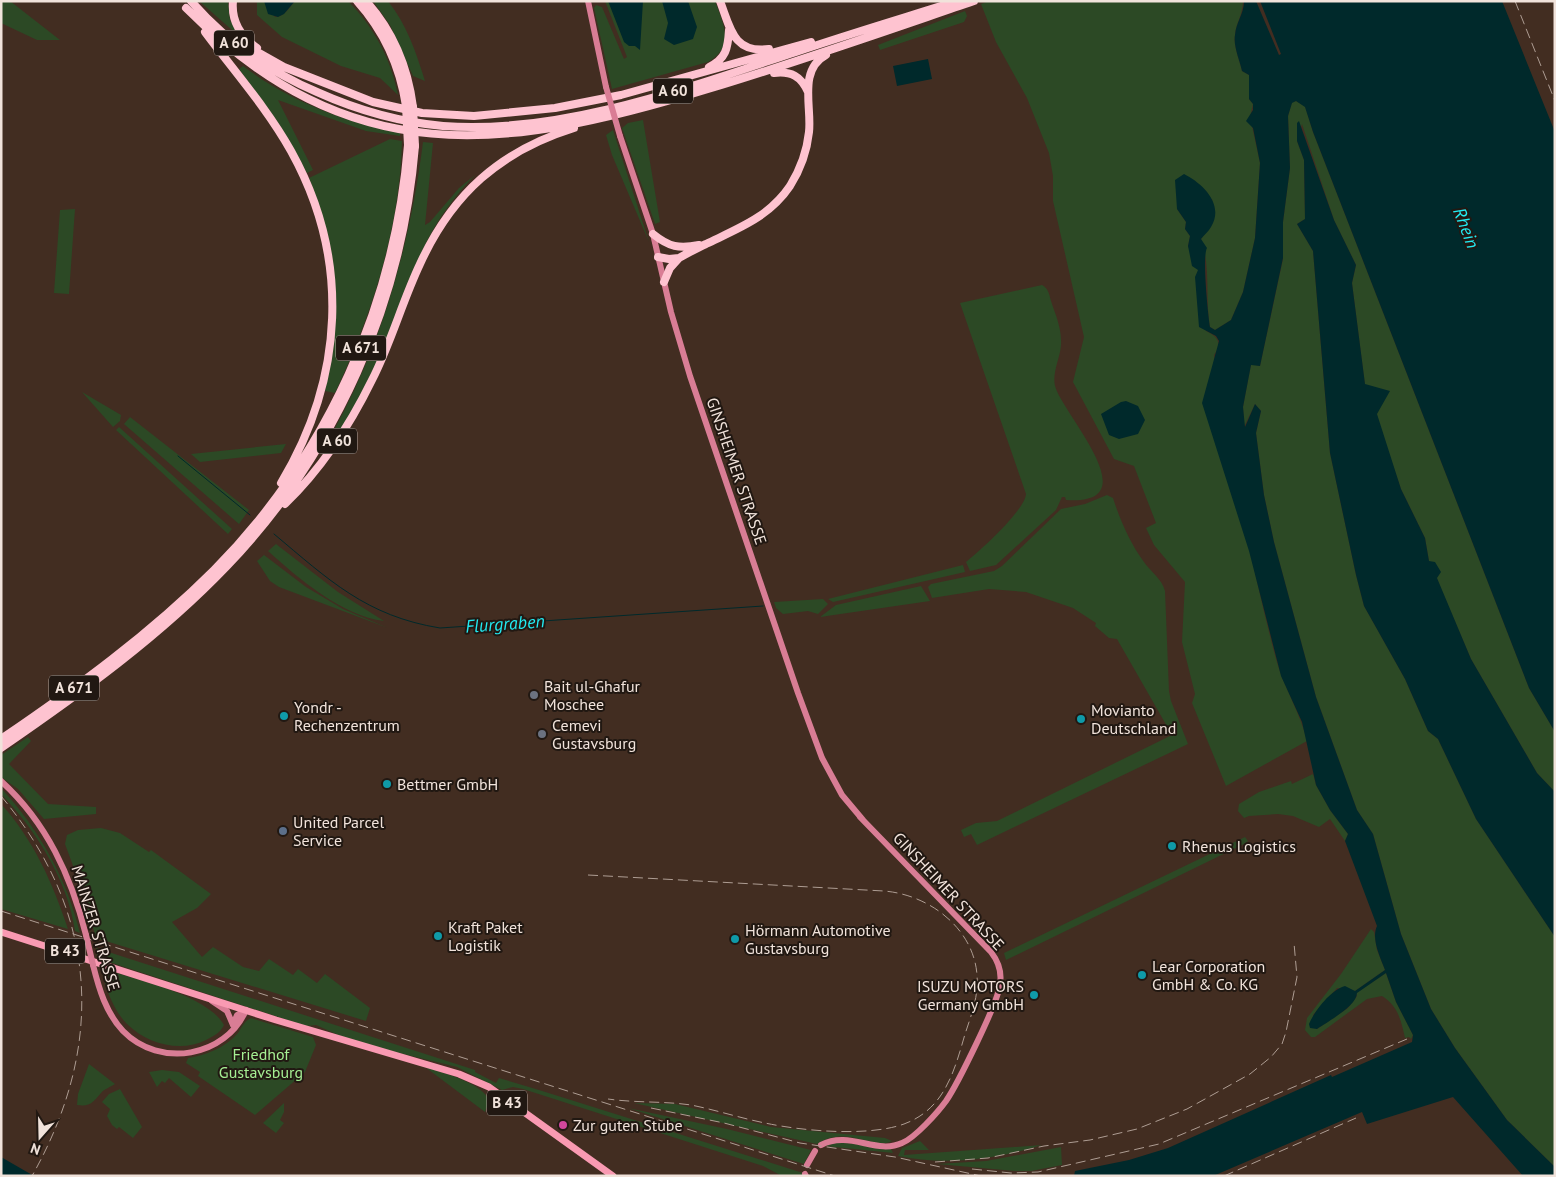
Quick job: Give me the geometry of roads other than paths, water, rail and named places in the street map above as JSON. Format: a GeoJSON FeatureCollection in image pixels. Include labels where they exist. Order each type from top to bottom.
{"type":"FeatureCollection","features":[{"type":"Feature","properties":{"kind":"highway"},"geometry":{"type":"LineString","coordinates":[[233,1],[234,20],[242,34],[256,47],[315,80]]}},
{"type":"Feature","properties":{"kind":"highway"},"geometry":{"type":"LineString","coordinates":[[357,1],[390,48],[409,106]]}},
{"type":"Feature","properties":{"kind":"highway","name":"A 60"},"geometry":{"type":"LineString","coordinates":[[270,517],[324,439],[352,385],[386,300],[402,239],[411,146],[407,77],[396,48],[384,25],[366,1]]}},
{"type":"Feature","properties":{"kind":"highway"},"geometry":{"type":"LineString","coordinates":[[720,1],[729,28],[736,40],[749,48],[760,51],[833,39]]}},
{"type":"Feature","properties":{"kind":"highway","name":"A 60"},"geometry":{"type":"LineString","coordinates":[[188,4],[246,52],[278,73],[311,90],[376,114],[417,123],[459,127],[530,122],[624,104],[709,80],[833,39],[974,1]]}},
{"type":"Feature","properties":{"kind":"highway"},"geometry":{"type":"LineString","coordinates":[[188,4],[260,55],[315,80],[395,108],[439,115],[509,114],[571,105],[621,95],[793,46]]}},
{"type":"Feature","properties":{"kind":"highway","name":"A 60"},"geometry":{"type":"LineString","coordinates":[[188,4],[216,37],[260,71],[321,106],[376,124],[435,135],[480,136],[510,135],[600,120]]}},
{"type":"Feature","properties":{"kind":"highway","name":"A 671"},"geometry":{"type":"LineString","coordinates":[[188,4],[270,116],[302,173],[322,225],[330,269],[333,321],[329,360],[318,402],[302,444],[283,481],[253,526]]}},
{"type":"Feature","properties":{"kind":"highway","name":"A 60"},"geometry":{"type":"LineString","coordinates":[[270,517],[306,482],[351,419],[373,380],[419,265],[436,233],[452,209],[480,179],[516,152],[543,139],[600,120],[759,74],[959,4]]}},
{"type":"Feature","properties":{"kind":"highway"},"geometry":{"type":"LineString","coordinates":[[687,76],[721,59],[728,46],[729,28]]}},
{"type":"Feature","properties":{"kind":"highway"},"geometry":{"type":"LineString","coordinates":[[664,282],[670,268],[679,258],[758,219],[776,203],[800,167],[807,146],[810,125],[809,78],[815,63],[848,44]]}},
{"type":"Feature","properties":{"kind":"highway"},"geometry":{"type":"LineString","coordinates":[[759,74],[791,73],[800,79],[808,94]]}},
{"type":"Feature","properties":{"kind":"highway","name":"A 671"},"geometry":{"type":"LineString","coordinates":[[1,739],[81,683],[153,626],[215,569],[279,493],[313,444],[341,392],[364,342],[381,291],[392,249],[411,146]]}},
{"type":"Feature","properties":{"kind":"highway"},"geometry":{"type":"LineString","coordinates":[[653,234],[667,245],[676,248]]}},
{"type":"Feature","properties":{"kind":"highway"},"geometry":{"type":"LineString","coordinates":[[658,257],[666,250],[706,244]]}},
{"type":"Feature","properties":{"kind":"highway"},"geometry":{"type":"LineString","coordinates":[[658,257],[679,258]]}},
{"type":"Feature","properties":{"kind":"highway","name":"A 671"},"geometry":{"type":"LineString","coordinates":[[1,748],[85,689],[166,624],[227,567],[270,517]]}},
{"type":"Feature","properties":{"kind":"main road","name":"GINSHEIMER STRASSE"},"geometry":{"type":"LineString","coordinates":[[588,1],[606,87],[620,136],[653,234],[690,376],[810,727],[824,762],[851,807],[991,952],[998,965],[1000,984],[994,1004],[949,1096],[909,1139],[893,1146],[841,1138],[821,1145]]}},
{"type":"Feature","properties":{"kind":"main road","name":"MAINZER STRASSE"},"geometry":{"type":"LineString","coordinates":[[1,781],[33,814],[56,851],[71,885],[93,965],[107,1007],[123,1031],[136,1042],[154,1050],[184,1054],[210,1047],[229,1036],[235,1027]]}},
{"type":"Feature","properties":{"kind":"main road","name":"B 43"},"geometry":{"type":"LineString","coordinates":[[1,932],[328,1036],[438,1067],[468,1078],[545,1128],[613,1176]]}},
{"type":"Feature","properties":{"kind":"main road"},"geometry":{"type":"LineString","coordinates":[[205,997],[227,1011],[235,1027]]}},
{"type":"Feature","properties":{"kind":"main road"},"geometry":{"type":"LineString","coordinates":[[235,1027],[246,1010]]}},
{"type":"Feature","properties":{"kind":"main road"},"geometry":{"type":"LineString","coordinates":[[807,1165],[815,1151]]}},
{"type":"Feature","properties":{"kind":"water"},"geometry":{"type":"Polygon","coordinates":[[[264,1],[295,1],[284,14],[278,17],[268,14],[264,1]]]}},
{"type":"Feature","properties":{"kind":"water"},"geometry":{"type":"Polygon","coordinates":[[[608,1],[643,1],[640,50],[624,42],[608,1]]]}},
{"type":"Feature","properties":{"kind":"water"},"geometry":{"type":"Polygon","coordinates":[[[662,1],[688,1],[697,27],[693,39],[674,45],[664,39],[668,23],[662,1]]]}},
{"type":"Feature","properties":{"kind":"water","name":"Rhein"},"geometry":{"type":"Polygon","coordinates":[[[1244,1],[1256,1],[1279,55],[1281,54],[1260,1],[1502,1],[1555,132],[1555,732],[1529,688],[1313,132],[1305,107],[1296,101],[1292,103],[1288,116],[1290,168],[1283,222],[1283,258],[1260,366],[1251,365],[1243,407],[1245,427],[1255,404],[1261,411],[1256,433],[1264,495],[1274,542],[1316,697],[1357,810],[1373,834],[1401,934],[1431,1009],[1455,1048],[1507,1120],[1555,1167],[1555,1176],[1523,1176],[1453,1097],[1367,1124],[1362,1112],[1213,1176],[1074,1176],[1075,1171],[1129,1160],[1168,1148],[1331,1075],[1332,1077],[1412,1042],[1413,1035],[1396,1002],[1386,973],[1357,993],[1352,1003],[1341,1013],[1317,1029],[1310,1028],[1309,1024],[1315,1013],[1334,992],[1345,986],[1355,991],[1385,970],[1375,937],[1377,926],[1345,841],[1348,834],[1330,810],[1316,785],[1302,722],[1281,676],[1249,551],[1202,403],[1219,341],[1216,336],[1199,327],[1195,277],[1198,270],[1192,266],[1188,246],[1190,236],[1185,229],[1186,222],[1177,209],[1175,180],[1184,174],[1191,178],[1210,195],[1213,202],[1215,218],[1201,239],[1207,248],[1205,274],[1208,310],[1210,327],[1215,330],[1231,320],[1243,292],[1255,238],[1260,163],[1253,128],[1246,121],[1253,110],[1253,104],[1249,99],[1249,75],[1242,71],[1235,39],[1244,1]]]}},
{"type":"Feature","properties":{"kind":"water"},"geometry":{"type":"Polygon","coordinates":[[[928,59],[932,79],[897,86],[893,66],[928,59]]]}},
{"type":"Feature","properties":{"kind":"water"},"geometry":{"type":"Polygon","coordinates":[[[1299,121],[1334,220],[1356,265],[1352,283],[1365,384],[1390,391],[1377,414],[1401,489],[1425,538],[1429,561],[1435,562],[1441,572],[1437,578],[1471,659],[1537,773],[1555,792],[1555,937],[1476,819],[1438,739],[1428,731],[1405,679],[1364,606],[1330,453],[1313,251],[1297,224],[1305,219],[1304,160],[1297,141],[1297,123],[1299,121]]]}},
{"type":"Feature","properties":{"kind":"water"},"geometry":{"type":"Polygon","coordinates":[[[1126,401],[1138,406],[1145,420],[1138,434],[1119,439],[1109,435],[1101,414],[1126,401]]]}},
{"type":"Feature","properties":{"kind":"water"},"geometry":{"type":"Polygon","coordinates":[[[1,1157],[34,1176],[1,1176],[1,1157]]]}},
{"type":"Feature","properties":{"kind":"waterway","name":"Flurgraben"},"geometry":{"type":"LineString","coordinates":[[178,456],[250,515]]}},
{"type":"Feature","properties":{"kind":"waterway","name":"Flurgraben"},"geometry":{"type":"LineString","coordinates":[[274,534],[331,581],[369,605],[391,615],[440,628],[763,606]]}},
{"type":"Feature","properties":{"kind":"railway"},"geometry":{"type":"LineString","coordinates":[[1515,1],[1555,101]]}},
{"type":"Feature","properties":{"kind":"railway"},"geometry":{"type":"LineString","coordinates":[[1,796],[34,841],[58,886],[73,933],[81,981],[81,1029],[72,1078],[56,1127],[32,1176]]}},
{"type":"Feature","properties":{"kind":"railway"},"geometry":{"type":"LineString","coordinates":[[588,875],[884,891],[902,894],[920,900],[936,909],[950,921],[962,934],[971,950],[976,968],[977,987],[975,1001],[950,1079],[937,1101],[928,1110],[904,1124],[889,1128],[854,1132],[816,1130],[765,1123],[691,1105],[608,1099]]}},
{"type":"Feature","properties":{"kind":"railway"},"geometry":{"type":"LineString","coordinates":[[1,911],[835,1176]]}},
{"type":"Feature","properties":{"kind":"railway"},"geometry":{"type":"LineString","coordinates":[[935,1162],[988,1158],[1044,1146],[1090,1140],[1137,1129],[1187,1109],[1250,1074],[1271,1057],[1282,1044],[1297,977],[1294,943]]}},
{"type":"Feature","properties":{"kind":"railway"},"geometry":{"type":"LineString","coordinates":[[972,1169],[1011,1173],[1038,1172],[1159,1144],[1407,1039]]}},
{"type":"Feature","properties":{"kind":"railway"},"geometry":{"type":"LineString","coordinates":[[651,1108],[724,1123],[800,1143],[895,1157],[981,1176]]}},
{"type":"Feature","properties":{"kind":"railway"},"geometry":{"type":"LineString","coordinates":[[1224,1176],[1356,1118]]}},
{"type":"Feature","properties":{"kind":"place","name":"Bait ul-Ghafur Moschee"},"geometry":{"type":"Point","coordinates":[534,695]}},
{"type":"Feature","properties":{"kind":"place","name":"Yondr - Rechenzentrum"},"geometry":{"type":"Point","coordinates":[284,716]}},
{"type":"Feature","properties":{"kind":"place","name":"Movianto Deutschland"},"geometry":{"type":"Point","coordinates":[1081,719]}},
{"type":"Feature","properties":{"kind":"place","name":"Cemevi Gustavsburg"},"geometry":{"type":"Point","coordinates":[542,734]}},
{"type":"Feature","properties":{"kind":"place","name":"Bettmer GmbH"},"geometry":{"type":"Point","coordinates":[387,784]}},
{"type":"Feature","properties":{"kind":"place","name":"United Parcel Service"},"geometry":{"type":"Point","coordinates":[283,831]}},
{"type":"Feature","properties":{"kind":"place","name":"Rhenus Logistics"},"geometry":{"type":"Point","coordinates":[1172,846]}},
{"type":"Feature","properties":{"kind":"place","name":"Kraft Paket Logistik"},"geometry":{"type":"Point","coordinates":[438,936]}},
{"type":"Feature","properties":{"kind":"place","name":"Hörmann Automotive Gustavsburg"},"geometry":{"type":"Point","coordinates":[735,939]}},
{"type":"Feature","properties":{"kind":"place","name":"Lear Corporation GmbH & Co. KG"},"geometry":{"type":"Point","coordinates":[1142,975]}},
{"type":"Feature","properties":{"kind":"place","name":"ISUZU MOTORS Germany GmbH"},"geometry":{"type":"Point","coordinates":[1034,995]}},
{"type":"Feature","properties":{"kind":"place","name":"Zur guten Stube"},"geometry":{"type":"Point","coordinates":[563,1125]}},
{"type":"Feature","properties":{"kind":"park label","name":"Friedhof Gustavsburg"},"geometry":{"type":"Point","coordinates":[261,1063]}}]}
